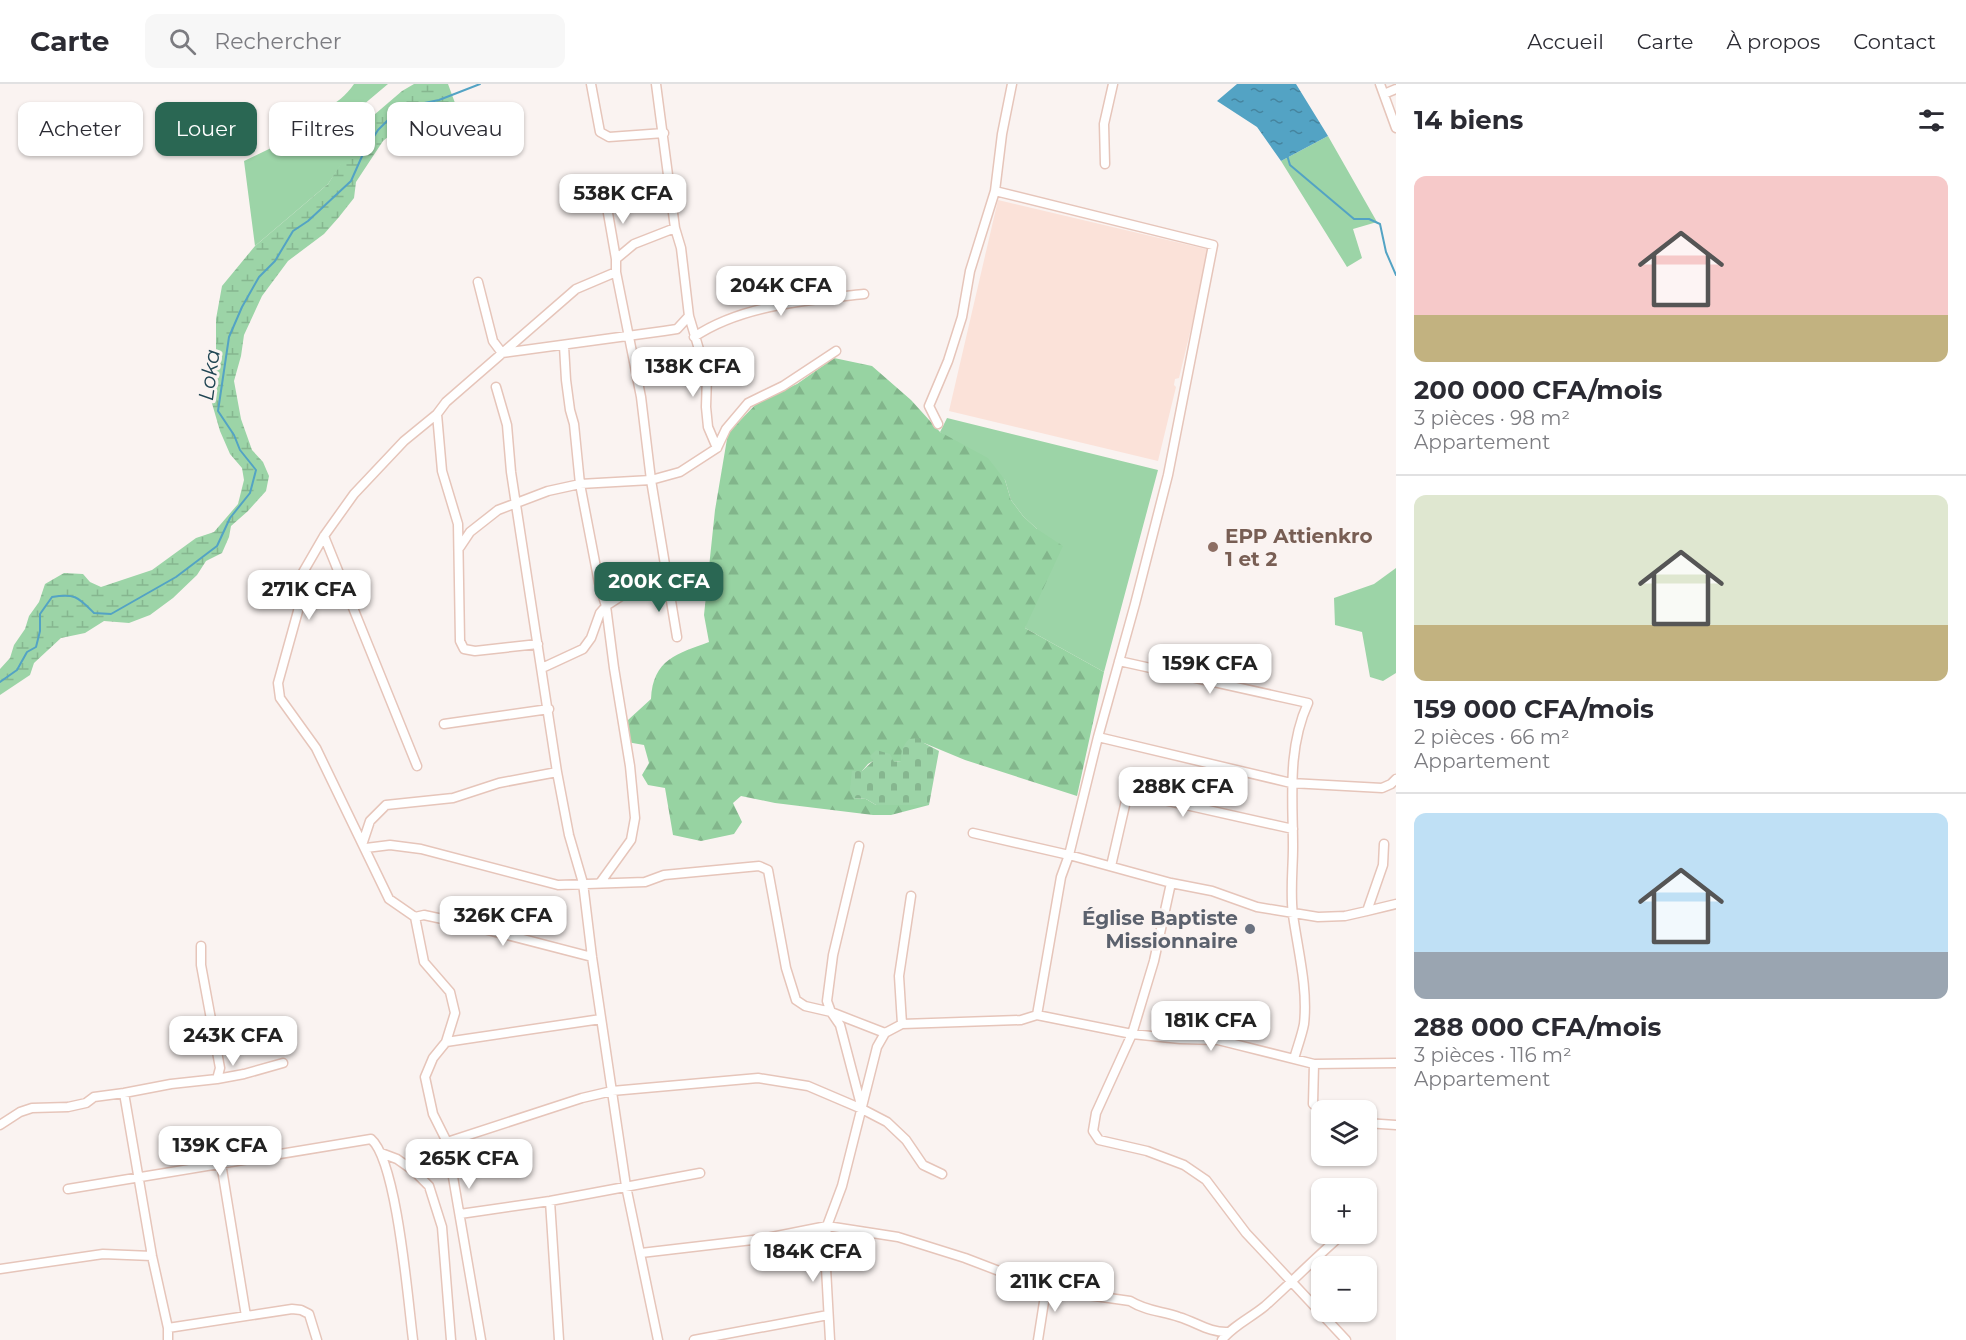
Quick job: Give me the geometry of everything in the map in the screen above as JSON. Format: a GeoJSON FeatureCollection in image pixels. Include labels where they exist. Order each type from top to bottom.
{"type":"FeatureCollection","features":[{"type":"Feature","properties":{"kind":"street"},"geometry":{"type":"LineString","coordinates":[[591,84],[600,132],[603,135],[609,137],[664,133]]}},
{"type":"Feature","properties":{"kind":"street"},"geometry":{"type":"LineString","coordinates":[[656,84],[689,316],[707,376],[708,427],[717,448]]}},
{"type":"Feature","properties":{"kind":"street"},"geometry":{"type":"LineString","coordinates":[[938,424],[929,406],[948,361],[962,317],[970,271],[995,191],[1002,134],[1012,84]]}},
{"type":"Feature","properties":{"kind":"street"},"geometry":{"type":"LineString","coordinates":[[1105,164],[1104,124],[1113,84]]}},
{"type":"Feature","properties":{"kind":"street"},"geometry":{"type":"LineString","coordinates":[[1380,84],[1396,128]]}},
{"type":"Feature","properties":{"kind":"street"},"geometry":{"type":"LineString","coordinates":[[1384,94],[1396,89]]}},
{"type":"Feature","properties":{"kind":"street"},"geometry":{"type":"LineString","coordinates":[[995,191],[1213,245],[1175,444],[1069,855],[1061,877],[1037,1015]]}},
{"type":"Feature","properties":{"kind":"street"},"geometry":{"type":"LineString","coordinates":[[605,196],[616,259],[616,272],[641,397],[651,480],[677,637]]}},
{"type":"Feature","properties":{"kind":"street"},"geometry":{"type":"LineString","coordinates":[[616,259],[634,244],[675,228]]}},
{"type":"Feature","properties":{"kind":"street"},"geometry":{"type":"LineString","coordinates":[[481,1340],[447,1142],[433,1114],[425,1077],[433,1058],[447,1042],[455,1013],[450,992],[424,962],[415,917],[389,899],[365,845],[347,814],[316,748],[280,698],[278,683],[298,612],[302,574],[324,536],[354,494],[404,441],[437,414],[446,402],[576,289],[616,272]]}},
{"type":"Feature","properties":{"kind":"street"},"geometry":{"type":"LineString","coordinates":[[478,282],[493,341],[502,353]]}},
{"type":"Feature","properties":{"kind":"street"},"geometry":{"type":"LineString","coordinates":[[694,338],[710,326],[774,305],[864,294]]}},
{"type":"Feature","properties":{"kind":"street"},"geometry":{"type":"LineString","coordinates":[[502,353],[677,329],[689,316]]}},
{"type":"Feature","properties":{"kind":"street"},"geometry":{"type":"LineString","coordinates":[[564,346],[566,380],[574,424],[580,484],[599,583],[606,606],[630,766],[635,818],[631,840],[600,884]]}},
{"type":"Feature","properties":{"kind":"street"},"geometry":{"type":"LineString","coordinates":[[460,547],[470,532],[498,510],[548,491],[580,484],[651,480],[680,472],[717,448],[726,429],[748,403],[783,386],[837,351]]}},
{"type":"Feature","properties":{"kind":"street"},"geometry":{"type":"LineString","coordinates":[[496,387],[507,425],[516,502],[557,772],[569,835],[583,884],[591,957],[626,1186],[658,1340]]}},
{"type":"Feature","properties":{"kind":"street"},"geometry":{"type":"LineString","coordinates":[[437,414],[442,471],[458,525],[460,641],[464,649],[475,651],[538,644]]}},
{"type":"Feature","properties":{"kind":"street"},"geometry":{"type":"LineString","coordinates":[[324,536],[417,766]]}},
{"type":"Feature","properties":{"kind":"street"},"geometry":{"type":"LineString","coordinates":[[542,668],[583,649],[588,644],[600,613],[606,606],[623,595],[668,584]]}},
{"type":"Feature","properties":{"kind":"street"},"geometry":{"type":"LineString","coordinates":[[1119,661],[1308,704],[1300,720],[1293,751],[1291,783],[1293,913],[1302,972],[1304,1013],[1304,1024],[1294,1059]]}},
{"type":"Feature","properties":{"kind":"street"},"geometry":{"type":"LineString","coordinates":[[444,724],[549,709]]}},
{"type":"Feature","properties":{"kind":"street"},"geometry":{"type":"LineString","coordinates":[[1098,737],[1291,783],[1382,788],[1396,779]]}},
{"type":"Feature","properties":{"kind":"street"},"geometry":{"type":"LineString","coordinates":[[365,845],[370,821],[386,805],[453,798],[499,783],[557,772]]}},
{"type":"Feature","properties":{"kind":"street"},"geometry":{"type":"LineString","coordinates":[[1111,866],[1128,792],[1293,829]]}},
{"type":"Feature","properties":{"kind":"street"},"geometry":{"type":"LineString","coordinates":[[973,833],[1069,855],[1171,883],[1212,891],[1257,907],[1331,917],[1396,904]]}},
{"type":"Feature","properties":{"kind":"street"},"geometry":{"type":"LineString","coordinates":[[1367,911],[1383,865],[1384,844]]}},
{"type":"Feature","properties":{"kind":"street"},"geometry":{"type":"LineString","coordinates":[[365,845],[421,849],[558,885],[645,882],[664,875],[759,866],[768,870],[786,968],[796,1000],[805,1006],[831,1012],[885,1033]]}},
{"type":"Feature","properties":{"kind":"street"},"geometry":{"type":"LineString","coordinates":[[859,846],[833,955],[827,1001],[840,1025],[862,1109]]}},
{"type":"Feature","properties":{"kind":"street"},"geometry":{"type":"LineString","coordinates":[[1171,883],[1154,961],[1132,1034],[1095,1113],[1093,1131],[1099,1140],[1147,1151],[1175,1161],[1206,1180],[1246,1233],[1346,1340]]}},
{"type":"Feature","properties":{"kind":"street"},"geometry":{"type":"LineString","coordinates":[[902,1024],[899,976],[911,896]]}},
{"type":"Feature","properties":{"kind":"street"},"geometry":{"type":"LineString","coordinates":[[415,917],[424,915],[461,923],[591,957]]}},
{"type":"Feature","properties":{"kind":"street"},"geometry":{"type":"LineString","coordinates":[[201,946],[201,965],[220,1068],[217,1078]]}},
{"type":"Feature","properties":{"kind":"street"},"geometry":{"type":"LineString","coordinates":[[830,1340],[825,1250],[827,1226],[842,1186],[877,1047],[885,1033],[902,1024],[1021,1020],[1037,1015],[1132,1034],[1218,1040],[1314,1064],[1396,1063]]}},
{"type":"Feature","properties":{"kind":"street"},"geometry":{"type":"LineString","coordinates":[[447,1042],[601,1018]]}},
{"type":"Feature","properties":{"kind":"street"},"geometry":{"type":"LineString","coordinates":[[0,1125],[20,1112],[32,1108],[69,1107],[86,1103],[94,1097],[244,1074],[283,1063]]}},
{"type":"Feature","properties":{"kind":"street"},"geometry":{"type":"LineString","coordinates":[[1313,1100],[1314,1064]]}},
{"type":"Feature","properties":{"kind":"street"},"geometry":{"type":"LineString","coordinates":[[447,1142],[582,1098],[612,1091],[758,1078],[807,1086],[887,1122],[906,1140],[923,1165],[942,1174]]}},
{"type":"Feature","properties":{"kind":"street"},"geometry":{"type":"LineString","coordinates":[[124,1093],[168,1328],[168,1340]]}},
{"type":"Feature","properties":{"kind":"street"},"geometry":{"type":"LineString","coordinates":[[1377,1124],[1396,1125]]}},
{"type":"Feature","properties":{"kind":"street"},"geometry":{"type":"LineString","coordinates":[[68,1189],[368,1139],[378,1146],[381,1153],[395,1204],[413,1340]]}},
{"type":"Feature","properties":{"kind":"street"},"geometry":{"type":"LineString","coordinates":[[381,1153],[397,1159],[429,1186],[442,1227],[451,1340]]}},
{"type":"Feature","properties":{"kind":"street"},"geometry":{"type":"LineString","coordinates":[[221,1163],[246,1316]]}},
{"type":"Feature","properties":{"kind":"street"},"geometry":{"type":"LineString","coordinates":[[460,1214],[550,1201],[700,1173]]}},
{"type":"Feature","properties":{"kind":"street"},"geometry":{"type":"LineString","coordinates":[[550,1201],[560,1340]]}},
{"type":"Feature","properties":{"kind":"street"},"geometry":{"type":"LineString","coordinates":[[641,1253],[761,1239],[827,1226],[897,1237],[965,1258],[1046,1289],[1114,1297],[1130,1301],[1142,1308],[1178,1316],[1216,1332],[1228,1332]]}},
{"type":"Feature","properties":{"kind":"street"},"geometry":{"type":"LineString","coordinates":[[1222,1340],[1228,1332],[1258,1312],[1332,1244]]}},
{"type":"Feature","properties":{"kind":"street"},"geometry":{"type":"LineString","coordinates":[[0,1269],[104,1254],[153,1256]]}},
{"type":"Feature","properties":{"kind":"street"},"geometry":{"type":"LineString","coordinates":[[1038,1340],[1046,1289]]}},
{"type":"Feature","properties":{"kind":"street"},"geometry":{"type":"LineString","coordinates":[[168,1328],[292,1309],[309,1314],[317,1340]]}},
{"type":"Feature","properties":{"kind":"street"},"geometry":{"type":"LineString","coordinates":[[694,1340],[828,1315]]}},
{"type":"Feature","properties":{"kind":"shaded area"},"geometry":{"type":"Polygon","coordinates":[[[998,200],[1210,250],[1179,378],[1175,379],[1176,387],[1158,461],[949,411],[998,200]]]}},
{"type":"Feature","properties":{"kind":"green space"},"geometry":{"type":"Polygon","coordinates":[[[354,84],[388,84],[367,102],[336,102],[354,84]]]}},
{"type":"Feature","properties":{"kind":"green space"},"geometry":{"type":"Polygon","coordinates":[[[414,84],[448,84],[455,102],[389,102],[414,84]]]}},
{"type":"Feature","properties":{"kind":"green space"},"geometry":{"type":"Polygon","coordinates":[[[387,104],[387,138],[375,153],[375,114],[387,104]]]}},
{"type":"Feature","properties":{"kind":"green space"},"geometry":{"type":"Polygon","coordinates":[[[1328,136],[1377,222],[1353,229],[1362,258],[1347,267],[1281,161],[1328,136]]]}},
{"type":"Feature","properties":{"kind":"green space"},"geometry":{"type":"Polygon","coordinates":[[[269,149],[269,156],[347,156],[328,184],[255,246],[244,161],[269,149]]]}},
{"type":"Feature","properties":{"kind":"green space"},"geometry":{"type":"Polygon","coordinates":[[[346,156],[373,156],[356,182],[354,198],[339,217],[324,234],[288,261],[262,296],[244,335],[234,381],[241,419],[252,450],[263,462],[269,476],[266,491],[231,526],[222,553],[206,561],[197,575],[173,598],[150,615],[129,623],[104,621],[85,633],[61,638],[34,663],[30,675],[0,695],[0,669],[10,658],[29,616],[39,602],[45,584],[64,573],[83,574],[90,582],[101,587],[152,570],[196,538],[214,532],[238,504],[244,480],[242,468],[230,454],[211,400],[216,353],[216,319],[222,286],[255,246],[328,184],[346,156]]]}},
{"type":"Feature","properties":{"kind":"green space"},"geometry":{"type":"Polygon","coordinates":[[[834,358],[872,366],[911,400],[940,432],[988,458],[1005,480],[1011,500],[1023,516],[1037,529],[1063,546],[1025,628],[1104,672],[1077,796],[965,760],[924,743],[902,761],[873,761],[868,764],[862,771],[853,798],[866,799],[876,805],[929,805],[891,815],[873,815],[775,803],[741,796],[733,803],[742,822],[734,834],[701,841],[673,835],[665,788],[648,785],[642,775],[649,763],[644,745],[627,742],[628,720],[651,699],[656,675],[669,660],[709,642],[704,615],[715,510],[728,433],[758,402],[797,384],[834,358]]]}},
{"type":"Feature","properties":{"kind":"green space"},"geometry":{"type":"Polygon","coordinates":[[[947,418],[1158,470],[1104,672],[1025,628],[1037,529],[1011,500],[1005,480],[940,432],[947,418]]]}},
{"type":"Feature","properties":{"kind":"green space"},"geometry":{"type":"Polygon","coordinates":[[[1396,568],[1396,673],[1383,681],[1370,677],[1362,632],[1335,625],[1334,598],[1374,584],[1396,568]]]}},
{"type":"Feature","properties":{"kind":"green space"},"geometry":{"type":"Polygon","coordinates":[[[920,738],[924,743],[939,751],[929,805],[876,805],[866,799],[853,798],[850,789],[852,771],[862,771],[873,761],[870,756],[876,750],[890,754],[894,762],[901,761],[902,749],[909,739],[920,738]]]}},
{"type":"Feature","properties":{"kind":"water"},"geometry":{"type":"Polygon","coordinates":[[[1237,84],[1296,84],[1328,136],[1281,161],[1257,127],[1217,101],[1237,84]]]}},
{"type":"Feature","properties":{"kind":"waterway","name":"Loka"},"geometry":{"type":"LineString","coordinates":[[0,682],[17,670],[27,652],[36,647],[40,631],[40,614],[52,597],[71,596],[80,600],[94,613],[111,614],[176,577],[217,546],[230,518],[250,493],[256,470],[240,450],[234,435],[218,411],[229,337],[259,277],[275,261],[293,231],[308,221],[351,181],[363,154],[378,130],[400,108],[439,100],[480,84]]}},
{"type":"Feature","properties":{"kind":"waterway"},"geometry":{"type":"LineString","coordinates":[[1287,155],[1290,165],[1354,219],[1369,219],[1380,224],[1386,252],[1396,275]]}},
{"type":"Feature","properties":{"kind":"place","name":"EPP Attienkro 1 et 2"},"geometry":{"type":"Point","coordinates":[1213,547]}},
{"type":"Feature","properties":{"kind":"place","name":"Église Baptiste Missionnaire"},"geometry":{"type":"Point","coordinates":[1250,929]}}]}
